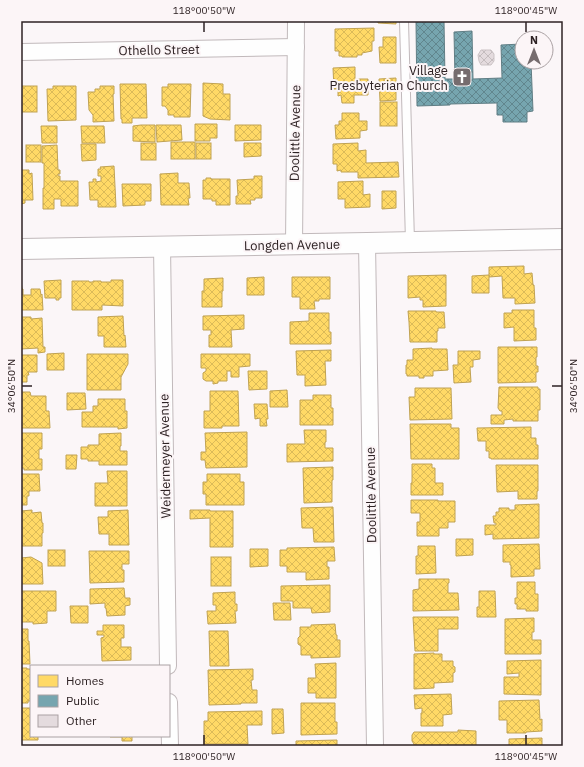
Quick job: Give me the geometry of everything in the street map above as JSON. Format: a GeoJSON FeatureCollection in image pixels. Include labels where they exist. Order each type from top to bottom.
{"type":"FeatureCollection","features":[{"type":"Feature","properties":{"kind":"street","name":"Doolittle Avenue"},"geometry":{"type":"LineString","coordinates":[[294,245],[296,21]]}},
{"type":"Feature","properties":{"kind":"street","name":"Othello Street"},"geometry":{"type":"LineString","coordinates":[[21,52],[296,47]]}},
{"type":"Feature","properties":{"kind":"street","name":"Longden Avenue"},"geometry":{"type":"LineString","coordinates":[[21,249],[367,244],[563,239]]}},
{"type":"Feature","properties":{"kind":"street","name":"Doolittle Avenue"},"geometry":{"type":"LineString","coordinates":[[367,244],[375,746]]}},
{"type":"Feature","properties":{"kind":"street","name":"Weidermeyer Avenue"},"geometry":{"type":"LineString","coordinates":[[162,246],[168,665]]}},
{"type":"Feature","properties":{"kind":"lane"},"geometry":{"type":"LineString","coordinates":[[404,21],[410,242]]}},
{"type":"Feature","properties":{"kind":"building: Homes"},"geometry":{"type":"Polygon","coordinates":[[[378,21],[396,21],[396,24],[378,23],[378,21]]]}},
{"type":"Feature","properties":{"kind":"building: Homes"},"geometry":{"type":"Polygon","coordinates":[[[374,28],[372,51],[362,53],[362,55],[357,55],[357,57],[342,57],[339,56],[339,51],[335,51],[335,29],[374,28]]]}},
{"type":"Feature","properties":{"kind":"building: Homes"},"geometry":{"type":"Polygon","coordinates":[[[383,37],[396,37],[396,63],[380,63],[379,47],[383,47],[383,37]]]}},
{"type":"Feature","properties":{"kind":"building: Homes"},"geometry":{"type":"Polygon","coordinates":[[[355,67],[355,79],[368,79],[368,95],[354,95],[354,103],[342,103],[341,95],[338,96],[338,89],[334,89],[333,68],[355,67]]]}},
{"type":"Feature","properties":{"kind":"building: Homes"},"geometry":{"type":"Polygon","coordinates":[[[396,78],[396,100],[380,101],[379,79],[396,78]]]}},
{"type":"Feature","properties":{"kind":"building: Homes"},"geometry":{"type":"Polygon","coordinates":[[[203,83],[223,84],[223,94],[230,94],[230,120],[210,119],[203,116],[203,83]]]}},
{"type":"Feature","properties":{"kind":"building: Homes"},"geometry":{"type":"Polygon","coordinates":[[[120,84],[146,84],[147,118],[132,118],[132,123],[122,123],[120,84]]]}},
{"type":"Feature","properties":{"kind":"building: Homes"},"geometry":{"type":"Polygon","coordinates":[[[168,84],[191,84],[190,117],[174,117],[174,115],[168,115],[168,110],[165,106],[162,106],[162,87],[168,87],[168,84]]]}},
{"type":"Feature","properties":{"kind":"building: Homes"},"geometry":{"type":"Polygon","coordinates":[[[21,86],[37,86],[37,112],[21,112],[21,86]]]}},
{"type":"Feature","properties":{"kind":"building: Homes"},"geometry":{"type":"Polygon","coordinates":[[[53,86],[76,86],[76,120],[48,121],[47,89],[53,89],[53,86]]]}},
{"type":"Feature","properties":{"kind":"building: Homes"},"geometry":{"type":"Polygon","coordinates":[[[100,86],[114,86],[114,121],[93,122],[93,115],[89,110],[88,92],[95,92],[95,89],[100,89],[100,86]]]}},
{"type":"Feature","properties":{"kind":"building: Homes"},"geometry":{"type":"Polygon","coordinates":[[[380,102],[397,102],[397,126],[380,126],[380,102]]]}},
{"type":"Feature","properties":{"kind":"building: Homes"},"geometry":{"type":"Polygon","coordinates":[[[342,113],[359,113],[359,121],[367,121],[367,130],[360,131],[360,138],[336,139],[335,125],[339,125],[339,121],[342,121],[342,113]]]}},
{"type":"Feature","properties":{"kind":"building: Homes"},"geometry":{"type":"Polygon","coordinates":[[[195,124],[217,124],[217,138],[210,138],[210,141],[195,141],[195,124]]]}},
{"type":"Feature","properties":{"kind":"building: Homes"},"geometry":{"type":"Polygon","coordinates":[[[155,125],[155,142],[133,141],[133,126],[155,125]]]}},
{"type":"Feature","properties":{"kind":"building: Homes"},"geometry":{"type":"Polygon","coordinates":[[[156,125],[181,125],[182,140],[157,142],[156,125]]]}},
{"type":"Feature","properties":{"kind":"building: Homes"},"geometry":{"type":"Polygon","coordinates":[[[235,125],[261,125],[261,140],[235,141],[235,125]]]}},
{"type":"Feature","properties":{"kind":"building: Homes"},"geometry":{"type":"Polygon","coordinates":[[[41,126],[57,126],[57,143],[42,143],[41,126]]]}},
{"type":"Feature","properties":{"kind":"building: Homes"},"geometry":{"type":"Polygon","coordinates":[[[81,126],[104,126],[105,143],[82,143],[81,126]]]}},
{"type":"Feature","properties":{"kind":"building: Homes"},"geometry":{"type":"Polygon","coordinates":[[[171,142],[195,142],[195,159],[171,159],[171,142]]]}},
{"type":"Feature","properties":{"kind":"building: Homes"},"geometry":{"type":"Polygon","coordinates":[[[141,143],[156,143],[156,160],[141,160],[141,143]]]}},
{"type":"Feature","properties":{"kind":"building: Homes"},"geometry":{"type":"Polygon","coordinates":[[[196,143],[211,143],[211,159],[196,159],[196,143]]]}},
{"type":"Feature","properties":{"kind":"building: Homes"},"geometry":{"type":"Polygon","coordinates":[[[244,143],[261,143],[261,156],[244,157],[244,143]]]}},
{"type":"Feature","properties":{"kind":"building: Homes"},"geometry":{"type":"Polygon","coordinates":[[[358,143],[358,151],[366,150],[366,163],[398,162],[399,177],[358,178],[358,172],[337,171],[337,164],[333,164],[333,144],[358,143]]]}},
{"type":"Feature","properties":{"kind":"building: Homes"},"geometry":{"type":"Polygon","coordinates":[[[81,144],[96,144],[96,160],[82,161],[81,144]]]}},
{"type":"Feature","properties":{"kind":"building: Homes"},"geometry":{"type":"Polygon","coordinates":[[[26,145],[41,145],[41,162],[26,162],[26,145]]]}},
{"type":"Feature","properties":{"kind":"building: Homes"},"geometry":{"type":"Polygon","coordinates":[[[57,145],[58,170],[60,170],[60,174],[58,174],[58,176],[60,176],[60,181],[78,181],[78,206],[61,206],[61,199],[54,199],[54,209],[43,209],[44,163],[42,163],[42,146],[57,145]]]}},
{"type":"Feature","properties":{"kind":"building: Homes"},"geometry":{"type":"Polygon","coordinates":[[[114,166],[116,207],[98,207],[98,200],[90,200],[89,182],[93,182],[93,179],[96,179],[96,182],[101,181],[101,176],[98,176],[98,169],[101,169],[100,167],[114,166]]]}},
{"type":"Feature","properties":{"kind":"building: Homes"},"geometry":{"type":"Polygon","coordinates":[[[21,170],[29,170],[29,174],[32,173],[33,200],[25,200],[25,203],[21,204],[21,170]]]}},
{"type":"Feature","properties":{"kind":"building: Homes"},"geometry":{"type":"Polygon","coordinates":[[[178,173],[178,183],[189,183],[189,205],[161,205],[160,174],[178,173]]]}},
{"type":"Feature","properties":{"kind":"building: Homes"},"geometry":{"type":"Polygon","coordinates":[[[254,176],[262,176],[262,198],[250,200],[251,204],[236,204],[236,196],[238,196],[237,180],[254,179],[254,176]]]}},
{"type":"Feature","properties":{"kind":"building: Homes"},"geometry":{"type":"Polygon","coordinates":[[[206,178],[230,179],[230,205],[216,205],[216,201],[212,201],[212,199],[203,199],[203,180],[206,180],[206,178]]]}},
{"type":"Feature","properties":{"kind":"building: Homes"},"geometry":{"type":"Polygon","coordinates":[[[363,181],[363,195],[370,194],[370,207],[345,208],[345,199],[338,199],[338,182],[363,181]]]}},
{"type":"Feature","properties":{"kind":"building: Homes"},"geometry":{"type":"Polygon","coordinates":[[[122,184],[151,184],[151,201],[145,201],[145,205],[123,206],[122,184]]]}},
{"type":"Feature","properties":{"kind":"building: Homes"},"geometry":{"type":"Polygon","coordinates":[[[382,191],[396,191],[396,208],[382,209],[382,191]]]}},
{"type":"Feature","properties":{"kind":"building: Homes"},"geometry":{"type":"Polygon","coordinates":[[[524,266],[524,274],[532,273],[535,303],[515,304],[515,298],[503,298],[502,276],[489,277],[489,267],[524,266]]]}},
{"type":"Feature","properties":{"kind":"building: Homes"},"geometry":{"type":"Polygon","coordinates":[[[446,275],[446,306],[423,307],[423,300],[420,300],[420,297],[408,298],[408,276],[446,275]]]}},
{"type":"Feature","properties":{"kind":"building: Homes"},"geometry":{"type":"Polygon","coordinates":[[[489,275],[489,293],[472,293],[472,276],[489,275]]]}},
{"type":"Feature","properties":{"kind":"building: Homes"},"geometry":{"type":"Polygon","coordinates":[[[264,277],[264,295],[247,295],[247,278],[264,277]]]}},
{"type":"Feature","properties":{"kind":"building: Homes"},"geometry":{"type":"Polygon","coordinates":[[[292,277],[330,277],[330,299],[319,299],[319,301],[314,301],[315,309],[300,309],[300,297],[292,297],[292,277]]]}},
{"type":"Feature","properties":{"kind":"building: Homes"},"geometry":{"type":"Polygon","coordinates":[[[223,278],[222,307],[202,307],[204,279],[223,278]]]}},
{"type":"Feature","properties":{"kind":"building: Homes"},"geometry":{"type":"Polygon","coordinates":[[[61,280],[61,298],[56,300],[56,298],[45,298],[44,281],[61,280]]]}},
{"type":"Feature","properties":{"kind":"building: Homes"},"geometry":{"type":"Polygon","coordinates":[[[111,280],[123,280],[123,306],[102,305],[102,310],[72,310],[72,281],[111,282],[111,280]]]}},
{"type":"Feature","properties":{"kind":"building: Homes"},"geometry":{"type":"Polygon","coordinates":[[[21,281],[23,295],[31,295],[31,289],[40,289],[41,295],[42,294],[43,310],[21,310],[21,281]]]}},
{"type":"Feature","properties":{"kind":"building: Homes"},"geometry":{"type":"Polygon","coordinates":[[[512,310],[534,310],[536,340],[514,341],[514,327],[504,328],[504,313],[512,313],[512,310]]]}},
{"type":"Feature","properties":{"kind":"building: Homes"},"geometry":{"type":"Polygon","coordinates":[[[408,311],[444,312],[445,328],[438,328],[437,342],[410,342],[408,311]]]}},
{"type":"Feature","properties":{"kind":"building: Homes"},"geometry":{"type":"Polygon","coordinates":[[[309,313],[329,313],[329,332],[331,332],[331,344],[290,344],[290,322],[309,321],[309,313]]]}},
{"type":"Feature","properties":{"kind":"building: Homes"},"geometry":{"type":"Polygon","coordinates":[[[244,315],[244,329],[231,330],[232,347],[209,347],[209,335],[211,335],[211,330],[203,330],[203,316],[244,315]]]}},
{"type":"Feature","properties":{"kind":"building: Homes"},"geometry":{"type":"Polygon","coordinates":[[[123,316],[126,347],[104,347],[104,336],[98,336],[98,317],[123,316]]]}},
{"type":"Feature","properties":{"kind":"building: Homes"},"geometry":{"type":"Polygon","coordinates":[[[21,317],[31,317],[31,319],[42,318],[43,347],[45,347],[45,352],[38,353],[38,348],[21,349],[21,317]]]}},
{"type":"Feature","properties":{"kind":"building: Homes"},"geometry":{"type":"Polygon","coordinates":[[[498,347],[537,347],[536,366],[538,366],[538,372],[536,372],[536,382],[498,383],[498,347]]]}},
{"type":"Feature","properties":{"kind":"building: Homes"},"geometry":{"type":"Polygon","coordinates":[[[413,349],[447,349],[448,370],[433,371],[433,376],[424,376],[424,378],[419,378],[419,376],[407,376],[407,360],[413,360],[413,349]]]}},
{"type":"Feature","properties":{"kind":"building: Homes"},"geometry":{"type":"Polygon","coordinates":[[[331,350],[331,361],[325,361],[326,385],[305,386],[305,375],[297,375],[296,351],[331,350]]]}},
{"type":"Feature","properties":{"kind":"building: Homes"},"geometry":{"type":"Polygon","coordinates":[[[458,351],[480,351],[480,359],[473,360],[473,367],[470,367],[471,382],[454,383],[453,365],[458,365],[458,351]]]}},
{"type":"Feature","properties":{"kind":"building: Homes"},"geometry":{"type":"Polygon","coordinates":[[[64,353],[64,370],[47,370],[47,354],[64,353]]]}},
{"type":"Feature","properties":{"kind":"building: Homes"},"geometry":{"type":"Polygon","coordinates":[[[87,354],[128,354],[128,364],[121,377],[121,390],[87,390],[87,354]]]}},
{"type":"Feature","properties":{"kind":"building: Homes"},"geometry":{"type":"Polygon","coordinates":[[[201,354],[250,354],[250,366],[239,367],[239,377],[231,377],[231,371],[227,371],[227,381],[218,381],[218,383],[213,384],[213,381],[206,381],[203,379],[203,373],[206,371],[206,368],[201,368],[201,354]]]}},
{"type":"Feature","properties":{"kind":"building: Homes"},"geometry":{"type":"Polygon","coordinates":[[[21,355],[37,355],[37,372],[28,372],[29,375],[27,375],[27,382],[21,382],[21,355]]]}},
{"type":"Feature","properties":{"kind":"building: Homes"},"geometry":{"type":"Polygon","coordinates":[[[248,371],[267,371],[267,389],[249,390],[248,371]]]}},
{"type":"Feature","properties":{"kind":"building: Homes"},"geometry":{"type":"Polygon","coordinates":[[[499,387],[538,387],[538,389],[540,389],[540,410],[538,410],[538,421],[513,421],[513,419],[504,420],[504,424],[491,424],[491,415],[502,415],[502,411],[498,408],[499,387]]]}},
{"type":"Feature","properties":{"kind":"building: Homes"},"geometry":{"type":"Polygon","coordinates":[[[415,388],[451,388],[452,419],[410,420],[409,397],[415,397],[415,388]]]}},
{"type":"Feature","properties":{"kind":"building: Homes"},"geometry":{"type":"Polygon","coordinates":[[[287,390],[288,407],[270,407],[270,391],[287,390]]]}},
{"type":"Feature","properties":{"kind":"building: Homes"},"geometry":{"type":"Polygon","coordinates":[[[210,391],[238,391],[239,426],[204,428],[204,411],[210,411],[210,391]]]}},
{"type":"Feature","properties":{"kind":"building: Homes"},"geometry":{"type":"Polygon","coordinates":[[[21,392],[30,392],[31,396],[46,396],[46,411],[49,411],[50,428],[21,428],[21,392]]]}},
{"type":"Feature","properties":{"kind":"building: Homes"},"geometry":{"type":"Polygon","coordinates":[[[67,393],[85,393],[86,409],[67,410],[67,393]]]}},
{"type":"Feature","properties":{"kind":"building: Homes"},"geometry":{"type":"Polygon","coordinates":[[[313,395],[331,395],[333,425],[300,425],[300,400],[313,400],[313,395]]]}},
{"type":"Feature","properties":{"kind":"building: Homes"},"geometry":{"type":"Polygon","coordinates":[[[98,399],[125,399],[127,428],[82,427],[82,412],[93,412],[93,406],[98,406],[98,399]]]}},
{"type":"Feature","properties":{"kind":"building: Homes"},"geometry":{"type":"Polygon","coordinates":[[[254,404],[267,404],[267,426],[260,426],[260,418],[255,419],[254,404]]]}},
{"type":"Feature","properties":{"kind":"building: Homes"},"geometry":{"type":"Polygon","coordinates":[[[410,424],[451,424],[451,428],[459,428],[459,459],[411,459],[410,424]]]}},
{"type":"Feature","properties":{"kind":"building: Homes"},"geometry":{"type":"Polygon","coordinates":[[[531,427],[531,438],[536,438],[536,445],[538,445],[538,459],[491,459],[489,458],[489,451],[486,451],[486,441],[478,441],[477,428],[531,427]]]}},
{"type":"Feature","properties":{"kind":"building: Homes"},"geometry":{"type":"Polygon","coordinates":[[[304,430],[326,430],[325,448],[333,448],[333,461],[287,462],[287,444],[305,444],[304,430]]]}},
{"type":"Feature","properties":{"kind":"building: Homes"},"geometry":{"type":"Polygon","coordinates":[[[247,432],[247,467],[206,468],[205,460],[201,460],[201,452],[206,452],[205,433],[247,432]]]}},
{"type":"Feature","properties":{"kind":"building: Homes"},"geometry":{"type":"Polygon","coordinates":[[[21,433],[42,433],[42,449],[39,449],[39,459],[42,459],[42,470],[24,470],[24,468],[21,468],[21,433]]]}},
{"type":"Feature","properties":{"kind":"building: Homes"},"geometry":{"type":"Polygon","coordinates":[[[121,433],[120,451],[127,451],[127,465],[99,465],[99,461],[88,461],[88,459],[81,459],[81,447],[88,447],[88,445],[99,445],[99,434],[121,433]]]}},
{"type":"Feature","properties":{"kind":"building: Homes"},"geometry":{"type":"Polygon","coordinates":[[[66,455],[77,455],[76,469],[66,469],[66,455]]]}},
{"type":"Feature","properties":{"kind":"building: Homes"},"geometry":{"type":"Polygon","coordinates":[[[412,464],[432,464],[432,468],[435,468],[435,483],[443,483],[443,495],[411,495],[412,464]]]}},
{"type":"Feature","properties":{"kind":"building: Homes"},"geometry":{"type":"Polygon","coordinates":[[[496,465],[538,465],[537,499],[518,499],[518,491],[497,492],[496,465]]]}},
{"type":"Feature","properties":{"kind":"building: Homes"},"geometry":{"type":"Polygon","coordinates":[[[333,467],[332,502],[304,503],[303,468],[333,467]]]}},
{"type":"Feature","properties":{"kind":"building: Homes"},"geometry":{"type":"Polygon","coordinates":[[[107,471],[127,471],[127,506],[95,506],[95,483],[108,483],[107,471]]]}},
{"type":"Feature","properties":{"kind":"building: Homes"},"geometry":{"type":"Polygon","coordinates":[[[21,474],[39,474],[40,491],[29,491],[29,496],[27,496],[27,505],[21,505],[21,474]]]}},
{"type":"Feature","properties":{"kind":"building: Homes"},"geometry":{"type":"Polygon","coordinates":[[[207,474],[240,474],[240,482],[244,482],[244,505],[206,505],[206,494],[203,494],[203,482],[207,482],[207,474]]]}},
{"type":"Feature","properties":{"kind":"building: Homes"},"geometry":{"type":"Polygon","coordinates":[[[411,500],[455,501],[455,522],[448,522],[448,528],[439,528],[439,536],[417,536],[417,522],[420,522],[420,513],[411,513],[411,500]]]}},
{"type":"Feature","properties":{"kind":"building: Homes"},"geometry":{"type":"Polygon","coordinates":[[[539,504],[539,538],[493,539],[493,534],[485,535],[485,525],[496,525],[496,523],[494,523],[493,516],[496,516],[496,512],[499,512],[499,508],[509,508],[509,510],[515,510],[515,505],[539,504]]]}},
{"type":"Feature","properties":{"kind":"building: Homes"},"geometry":{"type":"Polygon","coordinates":[[[333,507],[334,542],[314,542],[313,528],[302,528],[301,508],[333,507]]]}},
{"type":"Feature","properties":{"kind":"building: Homes"},"geometry":{"type":"Polygon","coordinates":[[[32,510],[32,513],[41,512],[43,523],[42,546],[21,546],[21,511],[32,510]]]}},
{"type":"Feature","properties":{"kind":"building: Homes"},"geometry":{"type":"Polygon","coordinates":[[[128,510],[129,545],[109,545],[109,534],[99,534],[98,517],[108,517],[108,511],[128,510]]]}},
{"type":"Feature","properties":{"kind":"building: Homes"},"geometry":{"type":"Polygon","coordinates":[[[190,510],[233,511],[233,547],[210,547],[210,518],[190,519],[190,510]]]}},
{"type":"Feature","properties":{"kind":"building: Homes"},"geometry":{"type":"Polygon","coordinates":[[[456,539],[473,539],[473,555],[456,556],[456,539]]]}},
{"type":"Feature","properties":{"kind":"building: Homes"},"geometry":{"type":"Polygon","coordinates":[[[539,544],[540,569],[534,569],[534,576],[511,577],[510,562],[503,562],[503,545],[539,544]]]}},
{"type":"Feature","properties":{"kind":"building: Homes"},"geometry":{"type":"Polygon","coordinates":[[[418,546],[435,546],[436,573],[416,574],[416,556],[418,556],[418,546]]]}},
{"type":"Feature","properties":{"kind":"building: Homes"},"geometry":{"type":"Polygon","coordinates":[[[334,547],[335,561],[327,561],[327,567],[329,567],[329,579],[306,580],[306,572],[287,572],[287,566],[280,566],[280,550],[287,550],[287,548],[334,547]]]}},
{"type":"Feature","properties":{"kind":"building: Homes"},"geometry":{"type":"Polygon","coordinates":[[[250,549],[268,549],[268,566],[250,567],[250,549]]]}},
{"type":"Feature","properties":{"kind":"building: Homes"},"geometry":{"type":"Polygon","coordinates":[[[48,550],[65,550],[65,566],[48,566],[48,550]]]}},
{"type":"Feature","properties":{"kind":"building: Homes"},"geometry":{"type":"Polygon","coordinates":[[[89,551],[129,551],[129,564],[122,564],[122,570],[124,570],[124,582],[90,583],[89,551]]]}},
{"type":"Feature","properties":{"kind":"building: Homes"},"geometry":{"type":"Polygon","coordinates":[[[31,557],[42,563],[43,584],[21,584],[21,558],[31,557]]]}},
{"type":"Feature","properties":{"kind":"building: Homes"},"geometry":{"type":"Polygon","coordinates":[[[211,557],[231,557],[231,586],[211,586],[211,557]]]}},
{"type":"Feature","properties":{"kind":"building: Homes"},"geometry":{"type":"Polygon","coordinates":[[[419,579],[449,579],[448,593],[458,593],[459,610],[413,611],[413,590],[419,589],[419,579]]]}},
{"type":"Feature","properties":{"kind":"building: Homes"},"geometry":{"type":"Polygon","coordinates":[[[517,582],[535,582],[535,594],[538,594],[538,611],[517,609],[515,598],[517,598],[517,582]]]}},
{"type":"Feature","properties":{"kind":"building: Homes"},"geometry":{"type":"Polygon","coordinates":[[[330,585],[330,612],[312,613],[311,608],[293,608],[293,601],[281,601],[281,586],[330,585]]]}},
{"type":"Feature","properties":{"kind":"building: Homes"},"geometry":{"type":"Polygon","coordinates":[[[124,588],[125,598],[130,598],[130,605],[125,606],[125,615],[107,616],[105,603],[90,604],[90,589],[124,588]]]}},
{"type":"Feature","properties":{"kind":"building: Homes"},"geometry":{"type":"Polygon","coordinates":[[[21,591],[56,591],[56,611],[47,611],[47,623],[33,624],[33,622],[21,622],[21,591]]]}},
{"type":"Feature","properties":{"kind":"building: Homes"},"geometry":{"type":"Polygon","coordinates":[[[479,591],[495,591],[496,617],[477,617],[477,607],[479,607],[479,591]]]}},
{"type":"Feature","properties":{"kind":"building: Homes"},"geometry":{"type":"Polygon","coordinates":[[[235,592],[235,604],[237,604],[237,611],[235,611],[236,623],[208,624],[207,611],[216,611],[216,605],[213,605],[213,593],[235,592]]]}},
{"type":"Feature","properties":{"kind":"building: Homes"},"geometry":{"type":"Polygon","coordinates":[[[273,603],[290,603],[291,620],[274,620],[273,603]]]}},
{"type":"Feature","properties":{"kind":"building: Homes"},"geometry":{"type":"Polygon","coordinates":[[[70,606],[88,606],[88,623],[71,623],[70,606]]]}},
{"type":"Feature","properties":{"kind":"building: Homes"},"geometry":{"type":"Polygon","coordinates":[[[413,617],[458,617],[458,629],[438,629],[438,651],[415,651],[413,617]]]}},
{"type":"Feature","properties":{"kind":"building: Homes"},"geometry":{"type":"Polygon","coordinates":[[[534,618],[534,632],[532,632],[532,640],[541,640],[541,654],[505,654],[505,619],[534,618]]]}},
{"type":"Feature","properties":{"kind":"building: Homes"},"geometry":{"type":"Polygon","coordinates":[[[335,624],[337,640],[340,640],[340,657],[311,658],[311,655],[301,655],[301,646],[298,644],[300,627],[335,624]]]}},
{"type":"Feature","properties":{"kind":"building: Homes"},"geometry":{"type":"Polygon","coordinates":[[[103,625],[124,625],[124,638],[121,638],[121,647],[131,647],[131,660],[102,661],[101,638],[104,637],[104,635],[97,635],[97,631],[103,631],[103,625]]]}},
{"type":"Feature","properties":{"kind":"building: Homes"},"geometry":{"type":"Polygon","coordinates":[[[21,629],[28,629],[30,664],[21,664],[21,629]]]}},
{"type":"Feature","properties":{"kind":"building: Homes"},"geometry":{"type":"Polygon","coordinates":[[[209,631],[228,631],[229,666],[210,666],[209,631]]]}},
{"type":"Feature","properties":{"kind":"building: Homes"},"geometry":{"type":"Polygon","coordinates":[[[414,654],[442,654],[442,661],[453,661],[455,672],[453,673],[453,682],[434,683],[434,688],[414,689],[414,654]]]}},
{"type":"Feature","properties":{"kind":"building: Homes"},"geometry":{"type":"Polygon","coordinates":[[[541,660],[541,695],[504,694],[504,677],[519,677],[519,673],[507,674],[507,661],[541,660]]]}},
{"type":"Feature","properties":{"kind":"building: Homes"},"geometry":{"type":"Polygon","coordinates":[[[336,663],[336,698],[316,698],[316,693],[308,693],[308,678],[316,678],[315,664],[336,663]]]}},
{"type":"Feature","properties":{"kind":"building: Homes"},"geometry":{"type":"Polygon","coordinates":[[[21,668],[27,668],[30,669],[30,701],[28,701],[28,703],[21,703],[21,668]]]}},
{"type":"Feature","properties":{"kind":"building: Homes"},"geometry":{"type":"Polygon","coordinates":[[[253,669],[253,680],[251,680],[252,690],[257,690],[257,703],[209,705],[208,670],[253,669]]]}},
{"type":"Feature","properties":{"kind":"building: Homes"},"geometry":{"type":"Polygon","coordinates":[[[451,694],[452,714],[443,715],[443,726],[421,726],[422,708],[415,709],[414,695],[451,694]]]}},
{"type":"Feature","properties":{"kind":"building: Homes"},"geometry":{"type":"Polygon","coordinates":[[[539,700],[542,731],[507,733],[507,720],[499,720],[499,701],[539,700]]]}},
{"type":"Feature","properties":{"kind":"building: Homes"},"geometry":{"type":"Polygon","coordinates":[[[301,703],[335,703],[335,722],[337,722],[337,734],[301,735],[301,703]]]}},
{"type":"Feature","properties":{"kind":"building: Homes"},"geometry":{"type":"Polygon","coordinates":[[[21,708],[30,708],[30,737],[38,737],[38,740],[21,740],[21,708]]]}},
{"type":"Feature","properties":{"kind":"building: Homes"},"geometry":{"type":"Polygon","coordinates":[[[272,709],[283,709],[284,733],[272,734],[272,709]]]}},
{"type":"Feature","properties":{"kind":"building: Homes"},"geometry":{"type":"Polygon","coordinates":[[[262,711],[262,725],[247,725],[248,744],[204,744],[204,721],[208,721],[208,712],[262,711]]]}},
{"type":"Feature","properties":{"kind":"building: Homes"},"geometry":{"type":"Polygon","coordinates":[[[458,730],[476,731],[476,746],[414,746],[412,741],[412,735],[414,732],[458,732],[458,730]]]}},
{"type":"Feature","properties":{"kind":"building: Homes"},"geometry":{"type":"Polygon","coordinates":[[[122,737],[132,737],[132,741],[122,741],[122,737]]]}},
{"type":"Feature","properties":{"kind":"building: Homes"},"geometry":{"type":"Polygon","coordinates":[[[542,738],[542,746],[509,746],[509,739],[542,738]]]}},
{"type":"Feature","properties":{"kind":"building: Homes"},"geometry":{"type":"Polygon","coordinates":[[[337,740],[337,746],[296,746],[296,741],[337,740]]]}},
{"type":"Feature","properties":{"kind":"building: Public"},"geometry":{"type":"Polygon","coordinates":[[[416,21],[444,21],[445,79],[455,79],[454,32],[472,31],[473,79],[502,78],[501,45],[514,44],[514,70],[531,70],[533,111],[527,112],[527,122],[503,122],[503,115],[497,115],[497,103],[417,106],[416,21]]]}},
{"type":"Feature","properties":{"kind":"building: Other"},"geometry":{"type":"Polygon","coordinates":[[[481,50],[491,50],[494,54],[494,61],[491,65],[481,65],[478,55],[481,50]]]}},
{"type":"Feature","properties":{"kind":"place","name":"Village Presbyterian Church"},"geometry":{"type":"Point","coordinates":[462,77]}}]}
